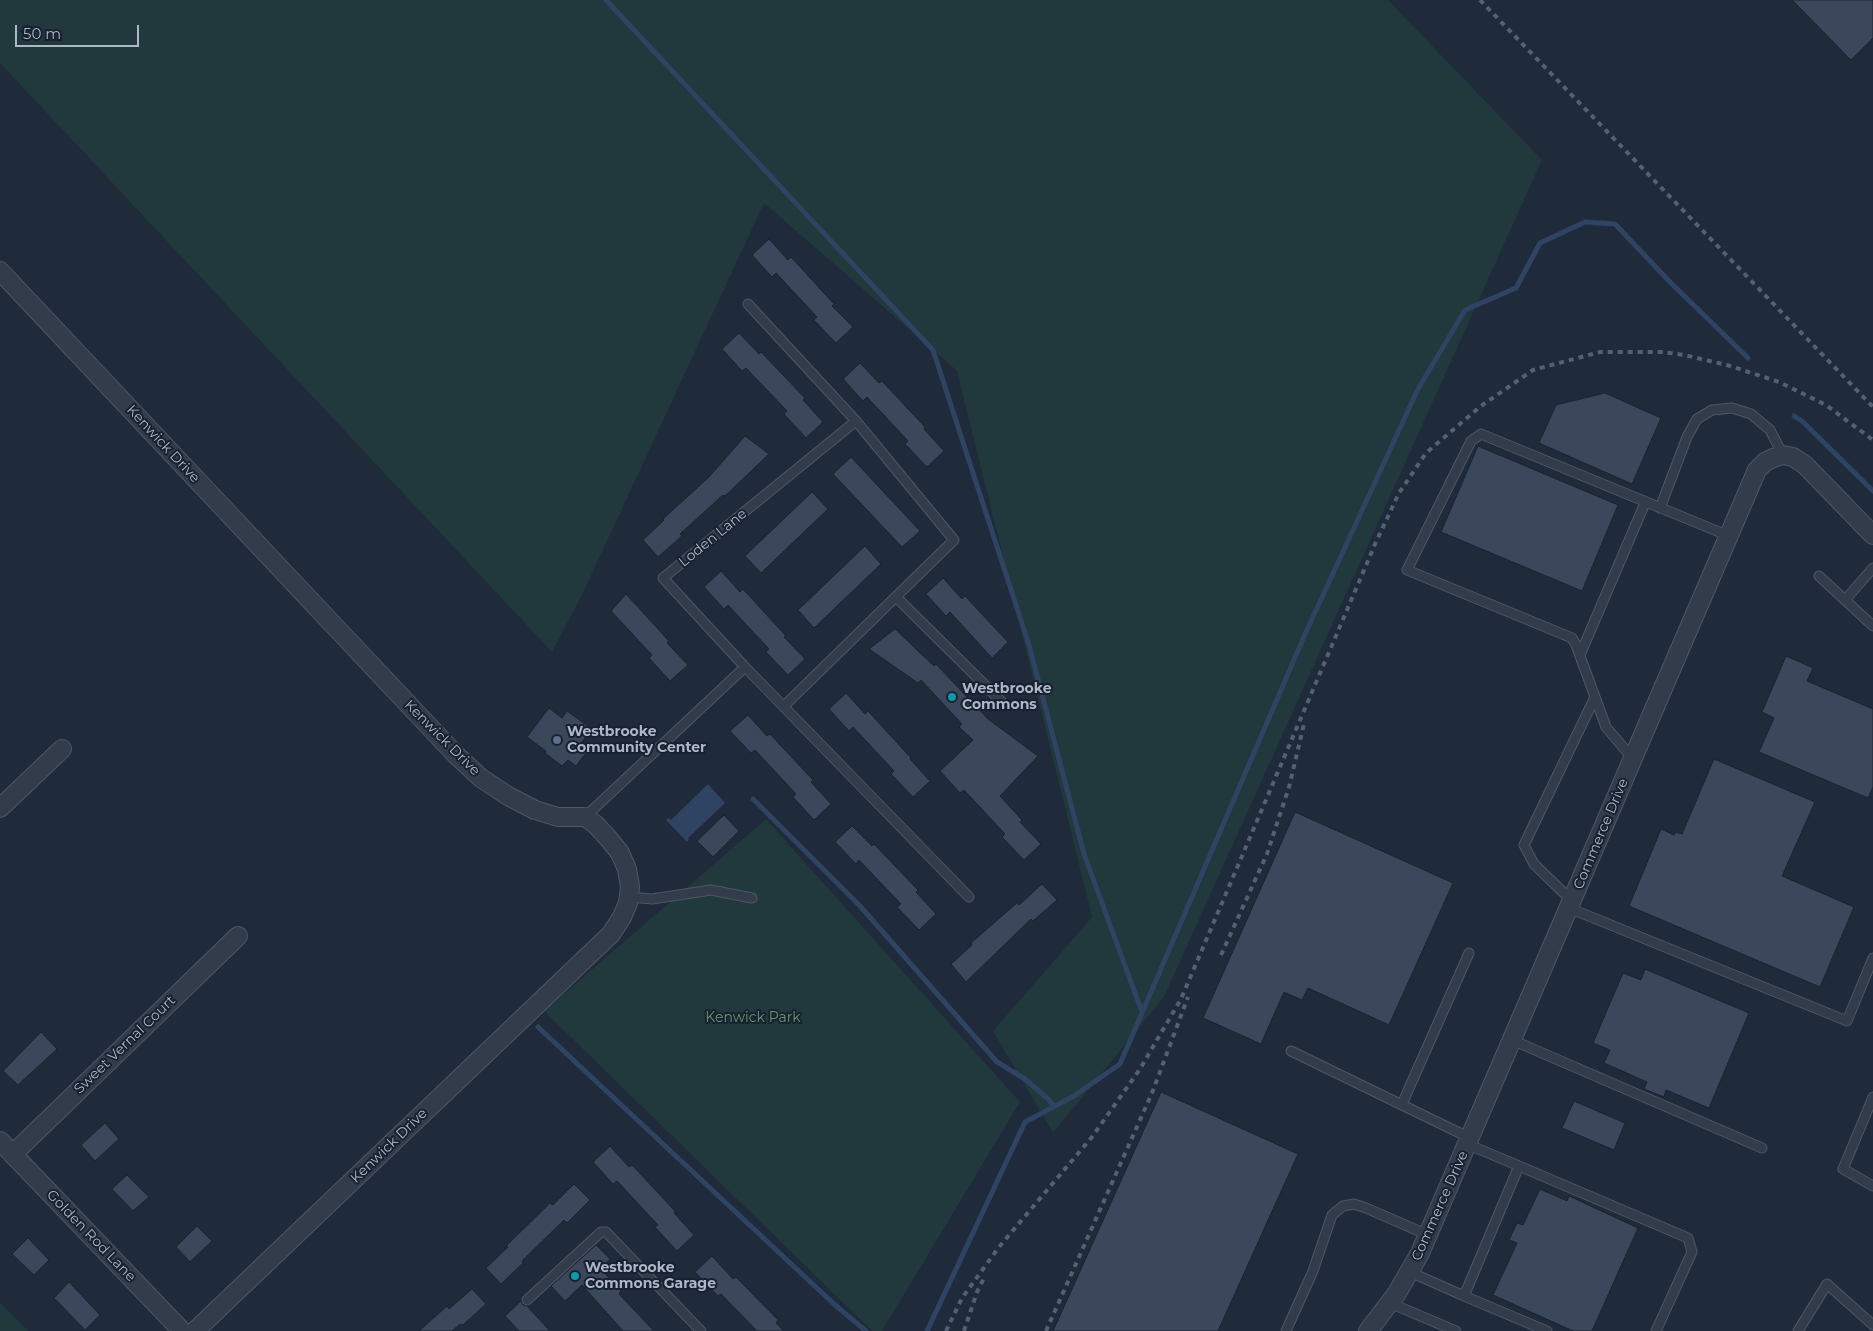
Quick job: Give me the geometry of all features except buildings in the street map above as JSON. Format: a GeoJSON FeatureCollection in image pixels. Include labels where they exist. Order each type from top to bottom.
{"type":"FeatureCollection","features":[{"type":"Feature","properties":{"kind":"street","name":"Kenwick Drive"},"geometry":{"type":"LineString","coordinates":[[0,271],[456,755],[481,778],[508,796],[535,810],[558,817],[585,817],[596,825],[620,853],[627,869],[630,887],[628,903],[611,934],[195,1331]]}},
{"type":"Feature","properties":{"kind":"street"},"geometry":{"type":"LineString","coordinates":[[1783,455],[1793,456],[1805,465],[1873,535]]}},
{"type":"Feature","properties":{"kind":"street","name":"Commerce Drive"},"geometry":{"type":"LineString","coordinates":[[1368,1331],[1390,1303],[1410,1272],[1428,1235],[1757,470],[1765,462],[1783,455]]}},
{"type":"Feature","properties":{"kind":"street"},"geometry":{"type":"LineString","coordinates":[[0,808],[62,749]]}},
{"type":"Feature","properties":{"kind":"street","name":"Sweet Vernal Court"},"geometry":{"type":"LineString","coordinates":[[12,1154],[238,936]]}},
{"type":"Feature","properties":{"kind":"street","name":"Golden Rod Lane"},"geometry":{"type":"LineString","coordinates":[[0,1141],[182,1331]]}},
{"type":"Feature","properties":{"kind":"lane"},"geometry":{"type":"LineString","coordinates":[[748,304],[856,421],[954,540],[784,706]]}},
{"type":"Feature","properties":{"kind":"lane"},"geometry":{"type":"LineString","coordinates":[[1660,508],[1687,437],[1697,420],[1712,410],[1732,408],[1751,414],[1770,430],[1783,455]]}},
{"type":"Feature","properties":{"kind":"lane","name":"Loden Lane"},"geometry":{"type":"LineString","coordinates":[[856,421],[663,578],[745,667],[969,896]]}},
{"type":"Feature","properties":{"kind":"lane"},"geometry":{"type":"LineString","coordinates":[[1633,759],[1606,727],[1572,638],[1407,570],[1471,441],[1481,434],[1729,536]]}},
{"type":"Feature","properties":{"kind":"lane"},"geometry":{"type":"LineString","coordinates":[[1580,656],[1645,503]]}},
{"type":"Feature","properties":{"kind":"lane"},"geometry":{"type":"LineString","coordinates":[[1845,600],[1873,568]]}},
{"type":"Feature","properties":{"kind":"lane"},"geometry":{"type":"LineString","coordinates":[[1819,576],[1873,626]]}},
{"type":"Feature","properties":{"kind":"lane"},"geometry":{"type":"LineString","coordinates":[[896,597],[1002,702]]}},
{"type":"Feature","properties":{"kind":"lane"},"geometry":{"type":"LineString","coordinates":[[585,817],[745,667]]}},
{"type":"Feature","properties":{"kind":"lane"},"geometry":{"type":"LineString","coordinates":[[1595,697],[1524,845],[1534,864],[1571,904],[1846,1021],[1873,958]]}},
{"type":"Feature","properties":{"kind":"lane"},"geometry":{"type":"LineString","coordinates":[[629,897],[652,899],[711,890],[752,898]]}},
{"type":"Feature","properties":{"kind":"lane"},"geometry":{"type":"LineString","coordinates":[[1402,1104],[1469,953]]}},
{"type":"Feature","properties":{"kind":"lane"},"geometry":{"type":"LineString","coordinates":[[1512,1040],[1762,1148]]}},
{"type":"Feature","properties":{"kind":"lane"},"geometry":{"type":"LineString","coordinates":[[1291,1051],[1402,1104],[1519,1166],[1688,1238],[1692,1252],[1656,1331]]}},
{"type":"Feature","properties":{"kind":"lane"},"geometry":{"type":"LineString","coordinates":[[1873,1097],[1843,1169],[1873,1186]]}},
{"type":"Feature","properties":{"kind":"lane"},"geometry":{"type":"LineString","coordinates":[[1464,1296],[1519,1166]]}},
{"type":"Feature","properties":{"kind":"lane"},"geometry":{"type":"LineString","coordinates":[[1286,1331],[1313,1271],[1332,1216],[1343,1206],[1354,1204],[1366,1208],[1428,1235]]}},
{"type":"Feature","properties":{"kind":"lane"},"geometry":{"type":"LineString","coordinates":[[527,1300],[601,1232],[606,1232],[701,1331]]}},
{"type":"Feature","properties":{"kind":"lane"},"geometry":{"type":"LineString","coordinates":[[1410,1272],[1547,1331]]}},
{"type":"Feature","properties":{"kind":"lane"},"geometry":{"type":"LineString","coordinates":[[1798,1331],[1827,1284],[1873,1325]]}},
{"type":"Feature","properties":{"kind":"lane"},"geometry":{"type":"LineString","coordinates":[[1390,1303],[1456,1331]]}},
{"type":"Feature","properties":{"kind":"green space"},"geometry":{"type":"Polygon","coordinates":[[[0,0],[1388,0],[1542,160],[1164,997],[1053,1133],[993,1031],[1092,917],[957,371],[764,203],[582,595],[552,652],[0,63],[0,0]]]}},
{"type":"Feature","properties":{"kind":"green space","name":"Kenwick Park"},"geometry":{"type":"Polygon","coordinates":[[[766,819],[1020,1102],[882,1331],[872,1331],[544,1011],[766,819]]]}},
{"type":"Feature","properties":{"kind":"green space"},"geometry":{"type":"Polygon","coordinates":[[[0,1303],[28,1331],[0,1331],[0,1303]]]}},
{"type":"Feature","properties":{"kind":"water"},"geometry":{"type":"Polygon","coordinates":[[[708,784],[725,803],[688,838],[687,842],[666,820],[668,818],[671,820],[708,784]]]}},
{"type":"Feature","properties":{"kind":"waterway"},"geometry":{"type":"LineString","coordinates":[[606,0],[933,350],[1029,645],[1084,854],[1142,1012]]}},
{"type":"Feature","properties":{"kind":"waterway"},"geometry":{"type":"LineString","coordinates":[[927,1331],[1025,1122],[1074,1096],[1120,1064],[1306,632],[1418,389],[1465,310],[1516,288],[1540,243],[1585,222],[1615,224],[1670,282],[1748,358]]}},
{"type":"Feature","properties":{"kind":"waterway"},"geometry":{"type":"LineString","coordinates":[[1794,416],[1802,421],[1873,491]]}},
{"type":"Feature","properties":{"kind":"waterway"},"geometry":{"type":"LineString","coordinates":[[753,799],[860,906],[997,1062],[1025,1079],[1054,1106]]}},
{"type":"Feature","properties":{"kind":"waterway"},"geometry":{"type":"LineString","coordinates":[[538,1027],[835,1305],[866,1331]]}},
{"type":"Feature","properties":{"kind":"railway"},"geometry":{"type":"LineString","coordinates":[[1480,0],[1873,407]]}},
{"type":"Feature","properties":{"kind":"railway"},"geometry":{"type":"LineString","coordinates":[[946,1331],[962,1298],[999,1247],[1092,1137],[1140,1069],[1181,999],[1376,542],[1399,493],[1426,453],[1481,406],[1533,370],[1600,352],[1663,352],[1727,365],[1779,382],[1826,405],[1873,440]]}},
{"type":"Feature","properties":{"kind":"railway"},"geometry":{"type":"LineString","coordinates":[[1221,955],[1267,854],[1289,787],[1304,724]]}},
{"type":"Feature","properties":{"kind":"railway"},"geometry":{"type":"LineString","coordinates":[[1046,1331],[1152,1093],[1188,997]]}},
{"type":"Feature","properties":{"kind":"railway"},"geometry":{"type":"LineString","coordinates":[[964,1331],[977,1292],[985,1276]]}},
{"type":"Feature","properties":{"kind":"place","name":"Westbrooke Commons"},"geometry":{"type":"Point","coordinates":[952,697]}},
{"type":"Feature","properties":{"kind":"place","name":"Westbrooke Community Center"},"geometry":{"type":"Point","coordinates":[557,740]}},
{"type":"Feature","properties":{"kind":"place","name":"Westbrooke Commons Garage"},"geometry":{"type":"Point","coordinates":[575,1276]}}]}
